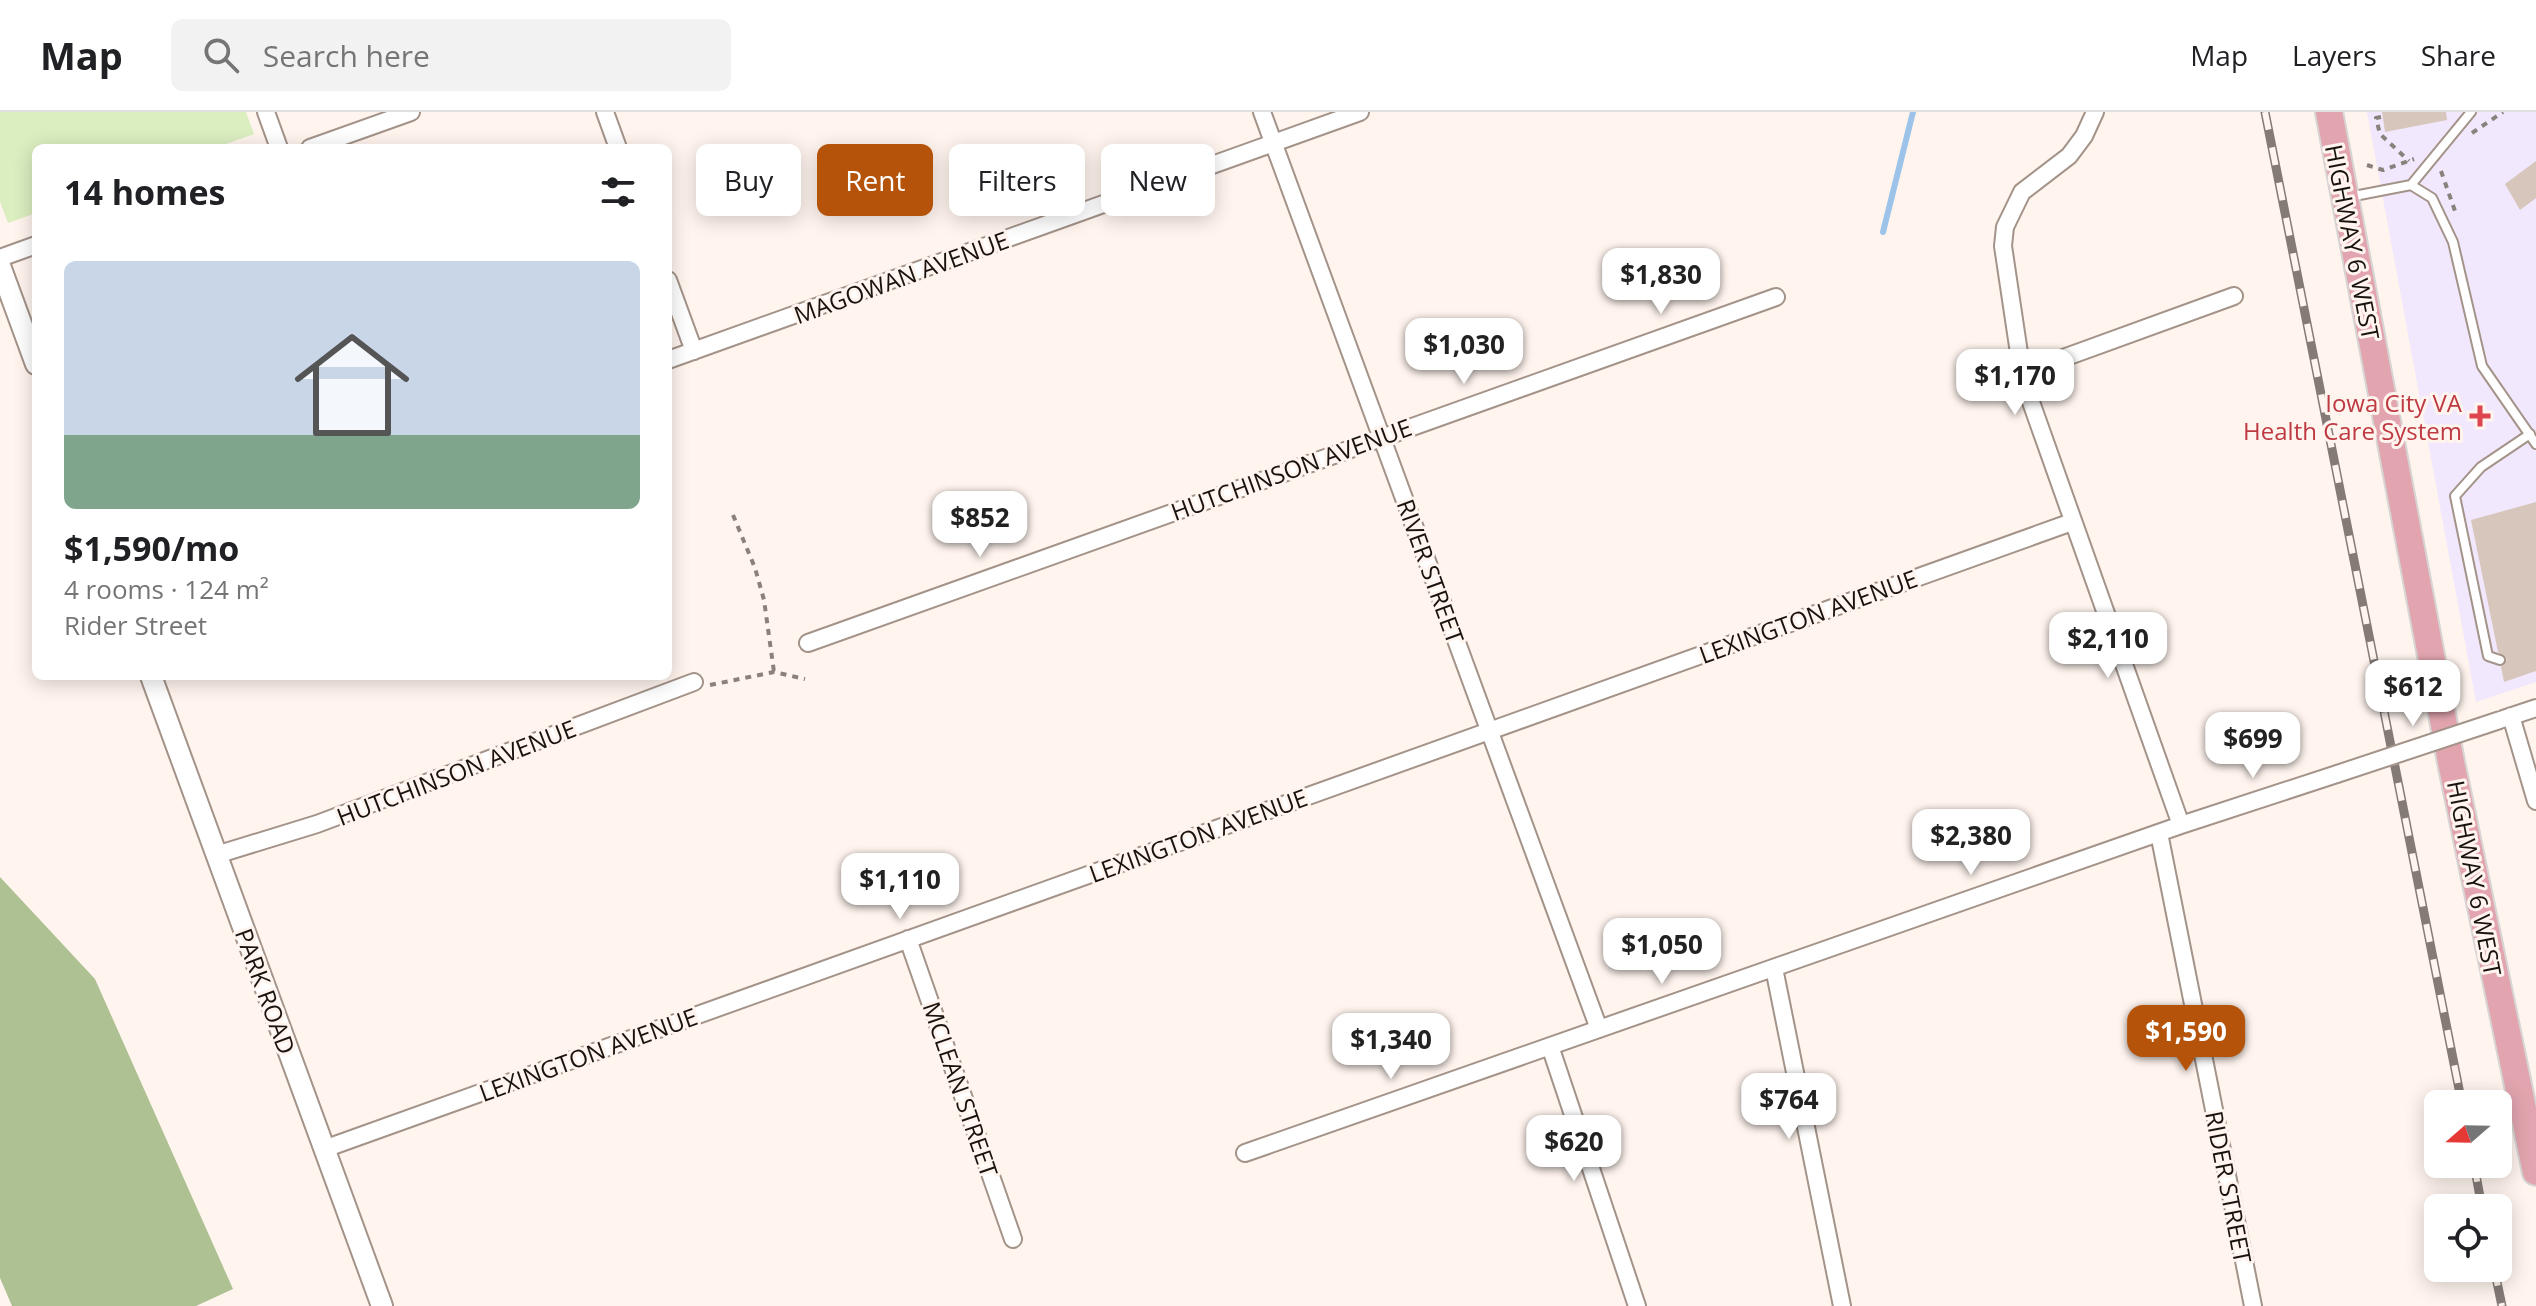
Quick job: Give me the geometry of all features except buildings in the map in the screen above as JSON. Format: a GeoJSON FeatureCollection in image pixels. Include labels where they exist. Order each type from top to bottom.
{"type":"FeatureCollection","features":[{"type":"Feature","properties":{"kind":"main road","name":"HIGHWAY 6 WEST"},"geometry":{"type":"LineString","coordinates":[[2329,112],[2451,762],[2536,1172]]}},
{"type":"Feature","properties":{"kind":"street"},"geometry":{"type":"LineString","coordinates":[[266,112],[278,144]]}},
{"type":"Feature","properties":{"kind":"street"},"geometry":{"type":"LineString","coordinates":[[321,144],[411,112]]}},
{"type":"Feature","properties":{"kind":"street"},"geometry":{"type":"LineString","coordinates":[[605,112],[617,144]]}},
{"type":"Feature","properties":{"kind":"street","name":"RIVER STREET"},"geometry":{"type":"LineString","coordinates":[[1262,112],[1599,1029]]}},
{"type":"Feature","properties":{"kind":"street","name":"MAGOWAN AVENUE"},"geometry":{"type":"LineString","coordinates":[[672,359],[1360,112]]}},
{"type":"Feature","properties":{"kind":"street"},"geometry":{"type":"LineString","coordinates":[[2095,112],[2084,136],[2069,156],[2034,180],[2012,209],[2003,246],[2022,373],[2181,825]]}},
{"type":"Feature","properties":{"kind":"street"},"geometry":{"type":"LineString","coordinates":[[0,258],[32,246]]}},
{"type":"Feature","properties":{"kind":"street"},"geometry":{"type":"LineString","coordinates":[[0,266],[32,353]]}},
{"type":"Feature","properties":{"kind":"street"},"geometry":{"type":"LineString","coordinates":[[672,291],[694,351]]}},
{"type":"Feature","properties":{"kind":"street"},"geometry":{"type":"LineString","coordinates":[[2022,373],[2234,296]]}},
{"type":"Feature","properties":{"kind":"street","name":"HUTCHINSON AVENUE"},"geometry":{"type":"LineString","coordinates":[[808,643],[1776,297]]}},
{"type":"Feature","properties":{"kind":"street","name":"LEXINGTON AVENUE"},"geometry":{"type":"LineString","coordinates":[[324,1149],[2072,522]]}},
{"type":"Feature","properties":{"kind":"street","name":"PARK ROAD"},"geometry":{"type":"LineString","coordinates":[[152,680],[382,1306]]}},
{"type":"Feature","properties":{"kind":"street","name":"HUTCHINSON AVENUE"},"geometry":{"type":"LineString","coordinates":[[216,855],[317,824],[694,682]]}},
{"type":"Feature","properties":{"kind":"street"},"geometry":{"type":"LineString","coordinates":[[1245,1153],[2181,825],[2536,708]]}},
{"type":"Feature","properties":{"kind":"street"},"geometry":{"type":"LineString","coordinates":[[2506,718],[2536,801]]}},
{"type":"Feature","properties":{"kind":"street","name":"RIDER STREET"},"geometry":{"type":"LineString","coordinates":[[2159,833],[2253,1306]]}},
{"type":"Feature","properties":{"kind":"street","name":"MCLEAN STREET"},"geometry":{"type":"LineString","coordinates":[[908,939],[1013,1239]]}},
{"type":"Feature","properties":{"kind":"street"},"geometry":{"type":"LineString","coordinates":[[1774,968],[1842,1306]]}},
{"type":"Feature","properties":{"kind":"street"},"geometry":{"type":"LineString","coordinates":[[1550,1046],[1637,1306]]}},
{"type":"Feature","properties":{"kind":"lane"},"geometry":{"type":"LineString","coordinates":[[2345,198],[2411,185],[2471,112]]}},
{"type":"Feature","properties":{"kind":"lane"},"geometry":{"type":"LineString","coordinates":[[2411,185],[2432,198],[2453,242],[2482,366],[2536,444]]}},
{"type":"Feature","properties":{"kind":"lane"},"geometry":{"type":"LineString","coordinates":[[2500,660],[2488,656],[2455,496],[2481,467],[2530,434]]}},
{"type":"Feature","properties":{"kind":"path"},"geometry":{"type":"LineString","coordinates":[[2468,136],[2503,112]]}},
{"type":"Feature","properties":{"kind":"path"},"geometry":{"type":"LineString","coordinates":[[2381,117],[2376,118],[2380,134],[2409,161]]}},
{"type":"Feature","properties":{"kind":"path"},"geometry":{"type":"LineString","coordinates":[[2367,165],[2383,170],[2409,161],[2422,150]]}},
{"type":"Feature","properties":{"kind":"path"},"geometry":{"type":"LineString","coordinates":[[2449,160],[2440,172],[2458,220]]}},
{"type":"Feature","properties":{"kind":"path"},"geometry":{"type":"LineString","coordinates":[[733,515],[755,568],[764,600],[774,672]]}},
{"type":"Feature","properties":{"kind":"path"},"geometry":{"type":"LineString","coordinates":[[715,684],[774,672],[805,679]]}},
{"type":"Feature","properties":{"kind":"shaded area","name":"Iowa City VA Health Care System"},"geometry":{"type":"Polygon","coordinates":[[[2367,112],[2536,112],[2536,682],[2476,702],[2367,112]]]}},
{"type":"Feature","properties":{"kind":"green space"},"geometry":{"type":"Polygon","coordinates":[[[0,112],[246,112],[254,134],[226,144],[32,144],[32,214],[8,223],[0,202],[0,112]]]}},
{"type":"Feature","properties":{"kind":"green space"},"geometry":{"type":"Polygon","coordinates":[[[0,877],[95,979],[233,1289],[196,1306],[12,1306],[0,1278],[0,877]]]}},
{"type":"Feature","properties":{"kind":"waterway"},"geometry":{"type":"LineString","coordinates":[[1883,232],[1913,112]]}},
{"type":"Feature","properties":{"kind":"railway"},"geometry":{"type":"LineString","coordinates":[[2265,112],[2459,1090]]}},
{"type":"Feature","properties":{"kind":"railway"},"geometry":{"type":"LineString","coordinates":[[2477,1178],[2479,1194]]}},
{"type":"Feature","properties":{"kind":"railway"},"geometry":{"type":"LineString","coordinates":[[2497,1282],[2502,1306]]}},
{"type":"Feature","properties":{"kind":"place","name":"Iowa City VA Health Care System"},"geometry":{"type":"Point","coordinates":[2480,416]}}]}
